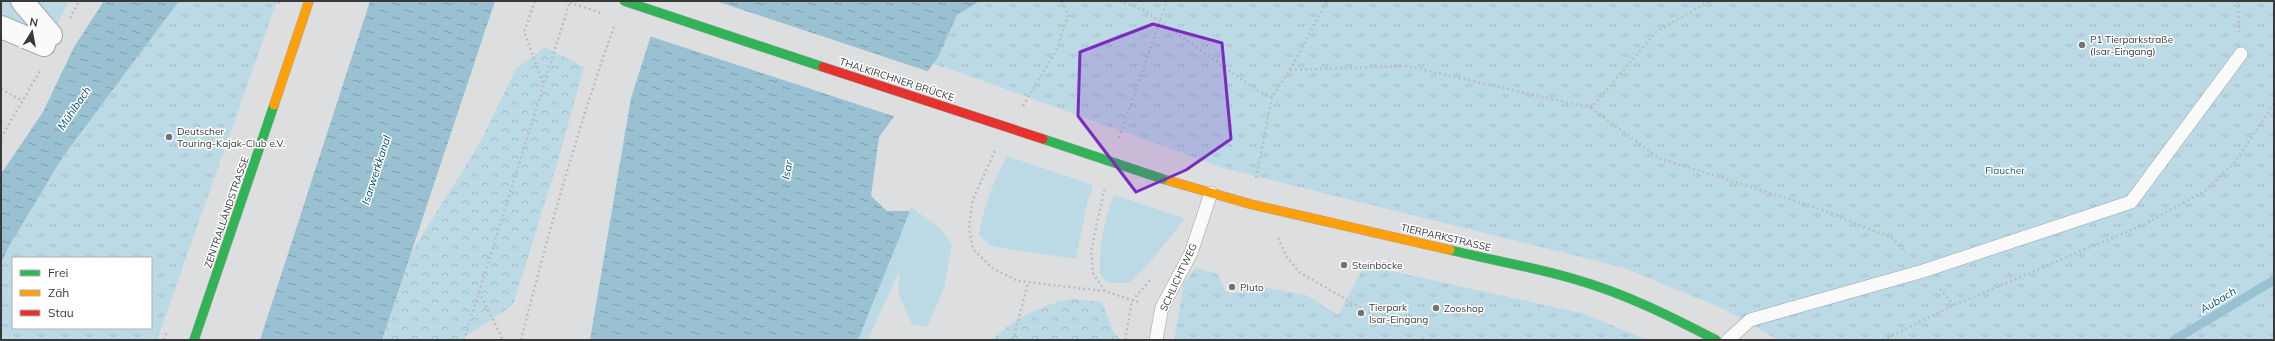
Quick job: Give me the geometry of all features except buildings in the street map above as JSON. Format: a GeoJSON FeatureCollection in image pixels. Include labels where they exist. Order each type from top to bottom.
{"type":"FeatureCollection","features":[{"type":"Feature","properties":{"kind":"street"},"geometry":{"type":"LineString","coordinates":[[1,27],[47,40],[22,1]]}},
{"type":"Feature","properties":{"kind":"street","name":"ZENTRALLÄNDSTRASSE"},"geometry":{"type":"LineString","coordinates":[[194,340],[309,1]]}},
{"type":"Feature","properties":{"kind":"street","name":"THALKIRCHNER BRÜCKE"},"geometry":{"type":"LineString","coordinates":[[624,1],[1163,178]]}},
{"type":"Feature","properties":{"kind":"street","name":"TIERPARKSTRASSE"},"geometry":{"type":"LineString","coordinates":[[1163,178],[1250,204],[1574,279],[1655,309],[1716,340]]}},
{"type":"Feature","properties":{"kind":"lane"},"geometry":{"type":"LineString","coordinates":[[1728,340],[1750,320],[1923,271],[2131,202],[2241,54]]}},
{"type":"Feature","properties":{"kind":"lane","name":"SCHLICHTWEG"},"geometry":{"type":"LineString","coordinates":[[1156,340],[1162,307],[1191,253],[1211,193]]}},
{"type":"Feature","properties":{"kind":"path"},"geometry":{"type":"LineString","coordinates":[[273,1],[283,4]]}},
{"type":"Feature","properties":{"kind":"path"},"geometry":{"type":"LineString","coordinates":[[534,1],[524,32],[544,84]]}},
{"type":"Feature","properties":{"kind":"path"},"geometry":{"type":"LineString","coordinates":[[464,340],[544,84],[547,69],[570,1]]}},
{"type":"Feature","properties":{"kind":"path"},"geometry":{"type":"LineString","coordinates":[[1021,110],[1056,50],[1068,16],[1062,1]]}},
{"type":"Feature","properties":{"kind":"path"},"geometry":{"type":"LineString","coordinates":[[1118,1],[1142,9],[1258,91],[1272,97]]}},
{"type":"Feature","properties":{"kind":"path"},"geometry":{"type":"LineString","coordinates":[[1159,22],[1167,1]]}},
{"type":"Feature","properties":{"kind":"path"},"geometry":{"type":"LineString","coordinates":[[1256,179],[1272,97],[1290,70],[1327,1]]}},
{"type":"Feature","properties":{"kind":"path"},"geometry":{"type":"LineString","coordinates":[[1591,108],[1657,30],[1710,1]]}},
{"type":"Feature","properties":{"kind":"path"},"geometry":{"type":"LineString","coordinates":[[2238,1],[2241,54]]}},
{"type":"Feature","properties":{"kind":"path"},"geometry":{"type":"LineString","coordinates":[[522,340],[538,273],[593,87],[616,22]]}},
{"type":"Feature","properties":{"kind":"path"},"geometry":{"type":"LineString","coordinates":[[1290,70],[1407,66],[1591,108],[1659,158],[1817,208],[1892,238],[1954,305]]}},
{"type":"Feature","properties":{"kind":"path"},"geometry":{"type":"LineString","coordinates":[[1,89],[23,101]]}},
{"type":"Feature","properties":{"kind":"path"},"geometry":{"type":"LineString","coordinates":[[997,149],[973,198],[969,227],[973,249],[992,268],[1018,281],[1105,291],[1132,301],[1125,340]]}},
{"type":"Feature","properties":{"kind":"path"},"geometry":{"type":"LineString","coordinates":[[1277,236],[1288,257],[1299,272],[1392,326]]}},
{"type":"Feature","properties":{"kind":"path"},"geometry":{"type":"LineString","coordinates":[[1013,340],[1028,283]]}},
{"type":"Feature","properties":{"kind":"path"},"geometry":{"type":"LineString","coordinates":[[479,292],[502,340]]}},
{"type":"Feature","properties":{"kind":"highlighted area"},"geometry":{"type":"Polygon","coordinates":[[[1153,24],[1222,43],[1231,139],[1186,170],[1136,192],[1078,116],[1080,52],[1153,24]]]}},
{"type":"Feature","properties":{"kind":"green space"},"geometry":{"type":"Polygon","coordinates":[[[1,1],[17,1],[35,32],[1,19],[1,1]]]}},
{"type":"Feature","properties":{"kind":"green space"},"geometry":{"type":"Polygon","coordinates":[[[28,1],[69,1],[55,28],[28,1]]]}},
{"type":"Feature","properties":{"kind":"green space"},"geometry":{"type":"Polygon","coordinates":[[[179,1],[277,1],[157,340],[1,340],[1,264],[8,248],[62,158],[179,1]]]}},
{"type":"Feature","properties":{"kind":"green space","name":"Flaucher"},"geometry":{"type":"Polygon","coordinates":[[[744,1],[2274,1],[2274,340],[1778,340],[1726,310],[1622,267],[1223,168],[964,74],[744,1]]]}},
{"type":"Feature","properties":{"kind":"green space"},"geometry":{"type":"Polygon","coordinates":[[[545,47],[584,67],[559,157],[513,305],[460,340],[382,340],[410,255],[479,144],[516,69],[545,47]]]}},
{"type":"Feature","properties":{"kind":"green space"},"geometry":{"type":"Polygon","coordinates":[[[1007,156],[1093,185],[1087,203],[1076,259],[989,245],[979,234],[990,194],[997,175],[1007,156]]]}},
{"type":"Feature","properties":{"kind":"green space"},"geometry":{"type":"Polygon","coordinates":[[[1114,195],[1184,218],[1158,252],[1129,283],[1109,283],[1100,274],[1100,253],[1103,234],[1107,215],[1114,195]]]}},
{"type":"Feature","properties":{"kind":"green space"},"geometry":{"type":"Polygon","coordinates":[[[911,207],[942,230],[952,245],[944,288],[927,327],[912,324],[899,295],[899,271],[868,340],[858,340],[911,207]]]}},
{"type":"Feature","properties":{"kind":"green space"},"geometry":{"type":"Polygon","coordinates":[[[1373,267],[1585,314],[1647,340],[1174,340],[1184,283],[1196,268],[1218,274],[1226,292],[1238,293],[1248,284],[1306,295],[1338,315],[1361,272],[1373,267]]]}},
{"type":"Feature","properties":{"kind":"green space"},"geometry":{"type":"Polygon","coordinates":[[[1072,299],[1102,302],[1114,333],[1120,340],[992,340],[1019,318],[1049,305],[1072,299]]]}},
{"type":"Feature","properties":{"kind":"water","name":"Mühlbach"},"geometry":{"type":"Polygon","coordinates":[[[104,1],[179,1],[62,158],[8,248],[1,264],[1,174],[43,112],[74,47],[104,1]]]}},
{"type":"Feature","properties":{"kind":"water","name":"Isarwerkkanal"},"geometry":{"type":"Polygon","coordinates":[[[370,1],[495,1],[382,340],[260,340],[370,1]]]}},
{"type":"Feature","properties":{"kind":"water","name":"Isar"},"geometry":{"type":"Polygon","coordinates":[[[662,1],[980,1],[957,15],[938,57],[879,137],[871,196],[887,211],[910,211],[858,340],[590,340],[631,98],[662,1]]]}},
{"type":"Feature","properties":{"kind":"pier"},"geometry":{"type":"Polygon","coordinates":[[[660,1],[716,1],[930,72],[896,117],[649,36],[660,1]]]}},
{"type":"Feature","properties":{"kind":"waterway","name":"Aubach"},"geometry":{"type":"LineString","coordinates":[[2174,340],[2274,280]]}},
{"type":"Feature","properties":{"kind":"traffic: fast"},"geometry":{"type":"LineString","coordinates":[[624,1],[823,67]]}},
{"type":"Feature","properties":{"kind":"traffic: fast"},"geometry":{"type":"LineString","coordinates":[[194,340],[274,105]]}},
{"type":"Feature","properties":{"kind":"traffic: fast"},"geometry":{"type":"LineString","coordinates":[[1043,139],[1163,179]]}},
{"type":"Feature","properties":{"kind":"traffic: fast"},"geometry":{"type":"LineString","coordinates":[[1450,250],[1543,271],[1611,291],[1681,322],[1716,340]]}},
{"type":"Feature","properties":{"kind":"traffic: slow"},"geometry":{"type":"LineString","coordinates":[[274,105],[309,1]]}},
{"type":"Feature","properties":{"kind":"traffic: slow"},"geometry":{"type":"LineString","coordinates":[[1163,179],[1250,204],[1450,250]]}},
{"type":"Feature","properties":{"kind":"traffic: jam"},"geometry":{"type":"LineString","coordinates":[[823,67],[1043,139]]}},
{"type":"Feature","properties":{"kind":"place","name":"P1 Tierparkstraße (Isar-Eingang)"},"geometry":{"type":"Point","coordinates":[2082,45]}},
{"type":"Feature","properties":{"kind":"place","name":"Deutscher Touring-Kajak-Club e.V."},"geometry":{"type":"Point","coordinates":[169,137]}},
{"type":"Feature","properties":{"kind":"place","name":"Steinböcke"},"geometry":{"type":"Point","coordinates":[1344,265]}},
{"type":"Feature","properties":{"kind":"place","name":"Pluto"},"geometry":{"type":"Point","coordinates":[1232,287]}},
{"type":"Feature","properties":{"kind":"place","name":"Zooshop"},"geometry":{"type":"Point","coordinates":[1436,308]}},
{"type":"Feature","properties":{"kind":"place","name":"Tierpark Isar-Eingang"},"geometry":{"type":"Point","coordinates":[1361,313]}}]}
